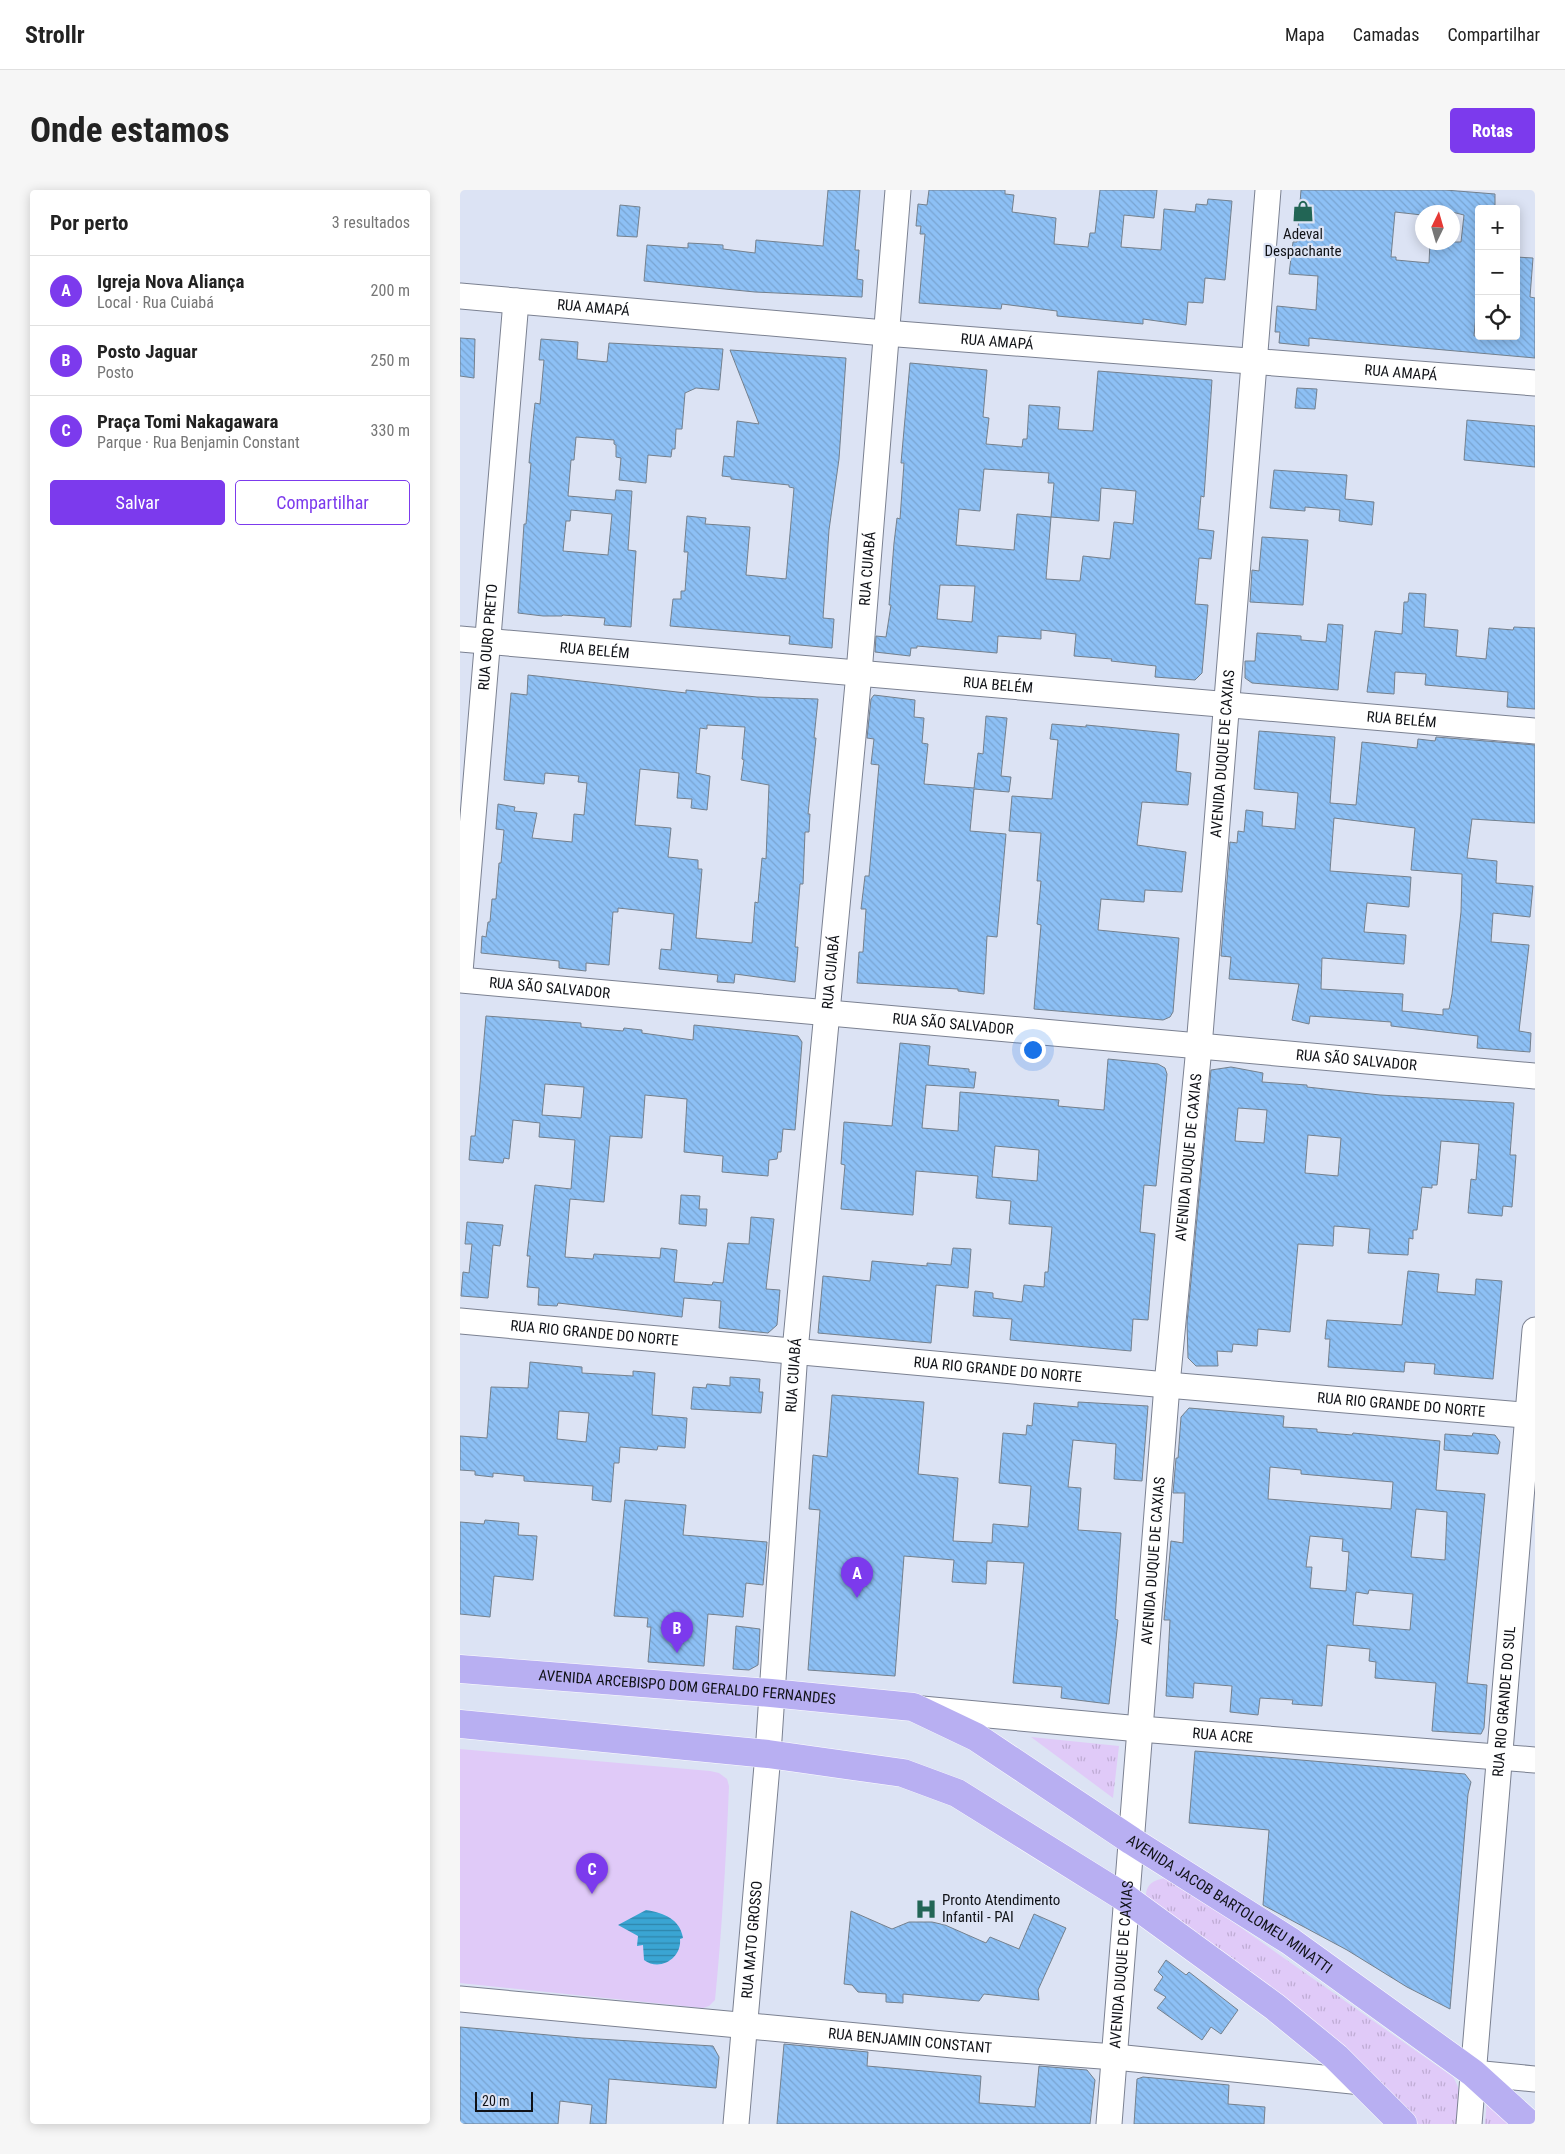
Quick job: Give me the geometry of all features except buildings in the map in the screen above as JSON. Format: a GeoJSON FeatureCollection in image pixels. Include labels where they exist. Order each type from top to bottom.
{"type":"FeatureCollection","features":[{"type":"Feature","properties":{"kind":"main road","name":"AVENIDA ARCEBISPO DOM GERALDO FERNANDES"},"geometry":{"type":"LineString","coordinates":[[460,1670],[771,1693],[913,1707]]}},
{"type":"Feature","properties":{"kind":"main road","name":"AVENIDA JACOB BARTOLOMEU MINATTI"},"geometry":{"type":"LineString","coordinates":[[913,1707],[976,1737],[1132,1841],[1290,1942],[1473,2073],[1529,2124]]}},
{"type":"Feature","properties":{"kind":"main road"},"geometry":{"type":"LineString","coordinates":[[460,1724],[768,1754],[903,1773],[957,1793],[1127,1899],[1275,2007],[1336,2057],[1403,2124]]}},
{"type":"Feature","properties":{"kind":"street","name":"RUA CUIABÁ"},"geometry":{"type":"LineString","coordinates":[[768,1754],[795,1351],[859,673],[898,190]]}},
{"type":"Feature","properties":{"kind":"street","name":"AVENIDA DUQUE DE CAXIAS"},"geometry":{"type":"LineString","coordinates":[[1109,2124],[1167,1385],[1199,1047],[1225,705],[1268,190]]}},
{"type":"Feature","properties":{"kind":"street","name":"RUA AMAPÁ"},"geometry":{"type":"LineString","coordinates":[[460,296],[885,333],[1535,383]]}},
{"type":"Feature","properties":{"kind":"street","name":"RUA OURO PRETO"},"geometry":{"type":"LineString","coordinates":[[460,972],[516,301]]}},
{"type":"Feature","properties":{"kind":"street","name":"RUA BELÉM"},"geometry":{"type":"LineString","coordinates":[[460,638],[1535,731]]}},
{"type":"Feature","properties":{"kind":"street","name":"RUA SÃO SALVADOR"},"geometry":{"type":"LineString","coordinates":[[460,980],[1535,1076]]}},
{"type":"Feature","properties":{"kind":"street","name":"RUA RIO GRANDE DO NORTE"},"geometry":{"type":"LineString","coordinates":[[460,1321],[1167,1385],[1531,1415]]}},
{"type":"Feature","properties":{"kind":"street","name":"RUA RIO GRANDE DO SUL"},"geometry":{"type":"LineString","coordinates":[[1469,2124],[1531,1415],[1535,1330]]}},
{"type":"Feature","properties":{"kind":"street","name":"RUA ACRE"},"geometry":{"type":"LineString","coordinates":[[913,1707],[1140,1729],[1535,1760]]}},
{"type":"Feature","properties":{"kind":"street","name":"RUA MATO GROSSO"},"geometry":{"type":"LineString","coordinates":[[736,2124],[768,1754]]}},
{"type":"Feature","properties":{"kind":"street","name":"RUA BENJAMIN CONSTANT"},"geometry":{"type":"LineString","coordinates":[[460,1999],[744,2026],[1115,2057],[1362,2082]]}},
{"type":"Feature","properties":{"kind":"street"},"geometry":{"type":"LineString","coordinates":[[1473,2073],[1535,2079]]}},
{"type":"Feature","properties":{"kind":"green space"},"geometry":{"type":"Polygon","coordinates":[[[1031,1737],[1119,1746],[1113,1798],[1031,1737]]]}},
{"type":"Feature","properties":{"kind":"green space"},"geometry":{"type":"Polygon","coordinates":[[[460,1749],[710,1771],[719,1773],[727,1779],[729,1786],[720,1947],[715,2000],[709,2006],[703,2008],[460,1983],[460,1749]]]}},
{"type":"Feature","properties":{"kind":"green space"},"geometry":{"type":"Polygon","coordinates":[[[1167,1878],[1176,1882],[1453,2077],[1459,2094],[1458,2124],[1414,2124],[1379,2086],[1230,1956],[1152,1903],[1146,1896],[1148,1888],[1152,1882],[1167,1878]]]}},
{"type":"Feature","properties":{"kind":"green space"},"geometry":{"type":"Polygon","coordinates":[[[1487,2099],[1519,2124],[1485,2124],[1487,2099]]]}},
{"type":"Feature","properties":{"kind":"water"},"geometry":{"type":"Polygon","coordinates":[[[646,1910],[670,1918],[681,1931],[683,1938],[680,1939],[680,1946],[677,1952],[674,1957],[663,1964],[650,1963],[644,1960],[643,1945],[637,1946],[638,1936],[618,1925],[646,1910]]]}},
{"type":"Feature","properties":{"kind":"place","name":"Adeval Despachante"},"geometry":{"type":"Point","coordinates":[1303,211]}},
{"type":"Feature","properties":{"kind":"place","name":"Igreja Nova Aliança"},"geometry":{"type":"Point","coordinates":[857,1598]}},
{"type":"Feature","properties":{"kind":"place","name":"Posto Jaguar"},"geometry":{"type":"Point","coordinates":[677,1653]}},
{"type":"Feature","properties":{"kind":"place","name":"Praça Tomi Nakagawara"},"geometry":{"type":"Point","coordinates":[592,1894]}},
{"type":"Feature","properties":{"kind":"place","name":"Pronto Atendimento Infantil - PAI"},"geometry":{"type":"Point","coordinates":[926,1909]}}]}
